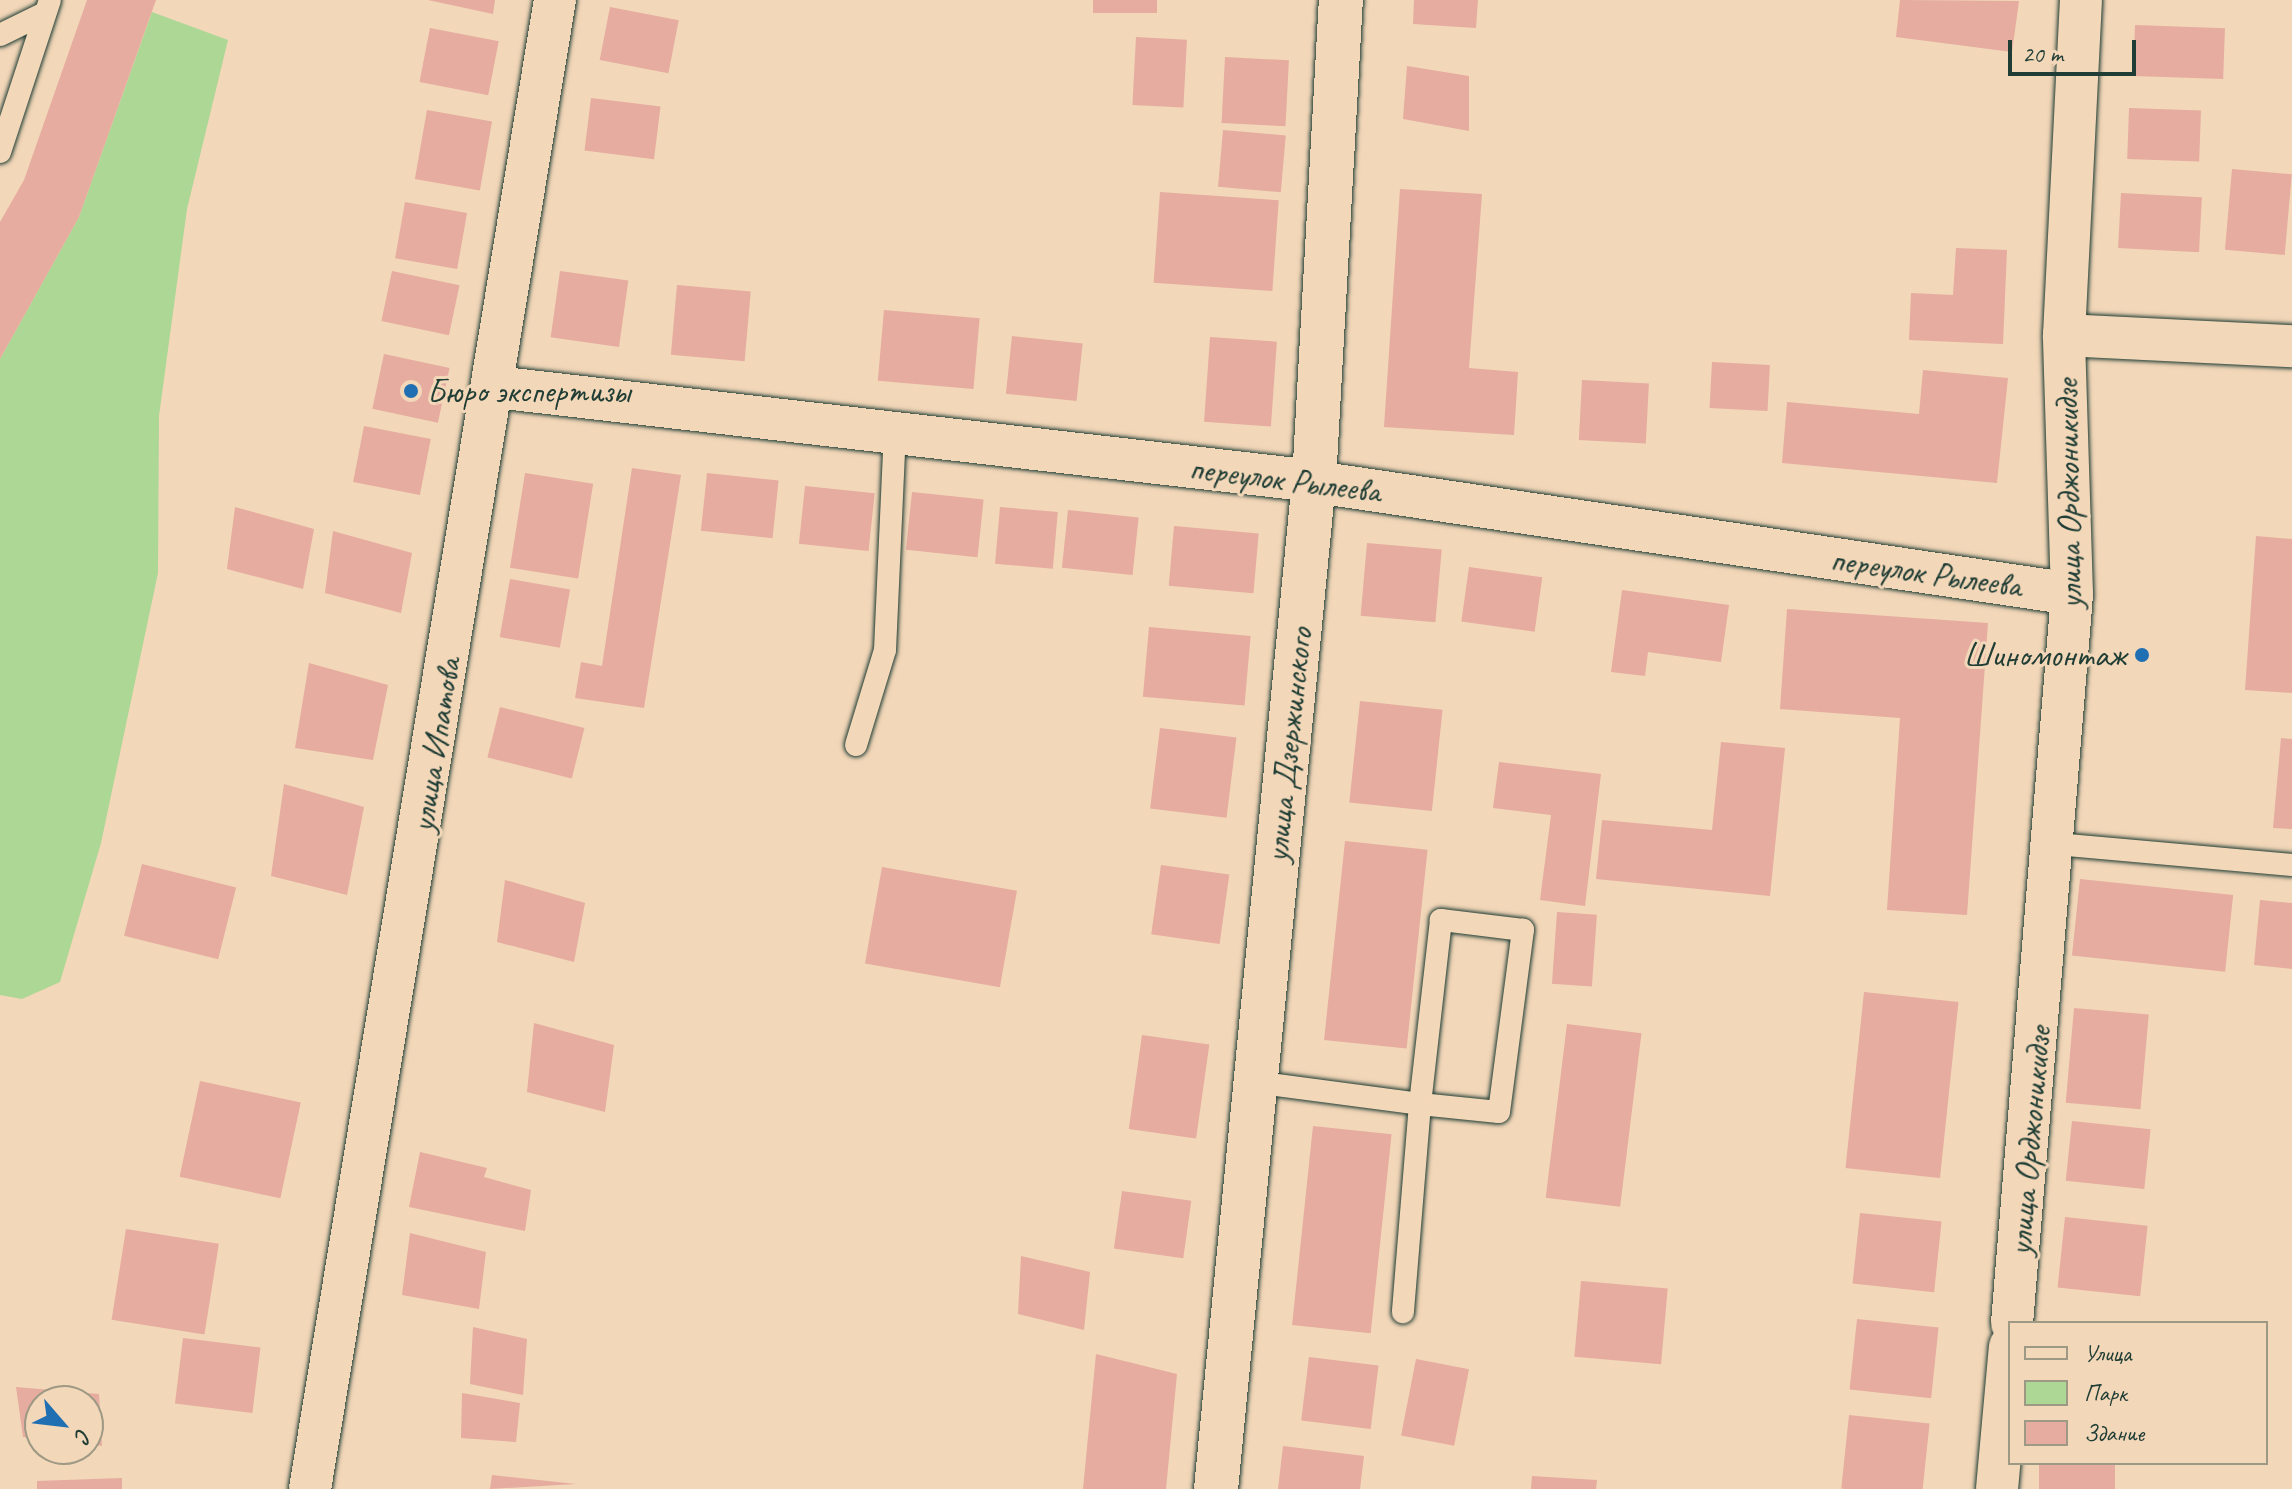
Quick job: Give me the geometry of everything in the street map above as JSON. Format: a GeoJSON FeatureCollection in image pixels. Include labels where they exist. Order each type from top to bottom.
{"type":"FeatureCollection","features":[{"type":"Feature","properties":{"kind":"street","name":"улица Ипатова"},"geometry":{"type":"LineString","coordinates":[[310,1489],[495,387],[555,0]]}},
{"type":"Feature","properties":{"kind":"street","name":"улица Дзержинского"},"geometry":{"type":"LineString","coordinates":[[1216,1489],[1314,481],[1341,0]]}},
{"type":"Feature","properties":{"kind":"street","name":"улица Орджоникидзе"},"geometry":{"type":"LineString","coordinates":[[2012,1321],[2056,844],[2072,594],[2064,335],[2081,0]]}},
{"type":"Feature","properties":{"kind":"street"},"geometry":{"type":"LineString","coordinates":[[2064,335],[2292,346]]}},
{"type":"Feature","properties":{"kind":"street","name":"переулок Рылеева"},"geometry":{"type":"LineString","coordinates":[[495,387],[1314,481],[2072,594]]}},
{"type":"Feature","properties":{"kind":"street"},"geometry":{"type":"LineString","coordinates":[[1997,1489],[2008,1369]]}},
{"type":"Feature","properties":{"kind":"lane"},"geometry":{"type":"LineString","coordinates":[[0,35],[47,6]]}},
{"type":"Feature","properties":{"kind":"lane"},"geometry":{"type":"LineString","coordinates":[[0,152],[47,6]]}},
{"type":"Feature","properties":{"kind":"lane"},"geometry":{"type":"LineString","coordinates":[[856,745],[885,650],[895,432]]}},
{"type":"Feature","properties":{"kind":"lane"},"geometry":{"type":"LineString","coordinates":[[2056,844],[2292,865]]}},
{"type":"Feature","properties":{"kind":"lane"},"geometry":{"type":"LineString","coordinates":[[1254,1082],[1420,1104],[1499,1112],[1523,930],[1441,920],[1420,1104],[1403,1312]]}},
{"type":"Feature","properties":{"kind":"green space"},"geometry":{"type":"Polygon","coordinates":[[[152,12],[228,40],[187,209],[159,416],[158,573],[101,843],[60,982],[22,999],[0,995],[0,359],[79,217],[152,12]]]}},
{"type":"Feature","properties":{"kind":"building"},"geometry":{"type":"Polygon","coordinates":[[[87,0],[156,0],[79,217],[0,359],[0,222],[24,180],[87,0]]]}},
{"type":"Feature","properties":{"kind":"building"},"geometry":{"type":"Polygon","coordinates":[[[428,0],[495,0],[493,14],[428,0]]]}},
{"type":"Feature","properties":{"kind":"building"},"geometry":{"type":"Polygon","coordinates":[[[1093,0],[1157,0],[1157,13],[1093,13],[1093,0]]]}},
{"type":"Feature","properties":{"kind":"building"},"geometry":{"type":"Polygon","coordinates":[[[1414,0],[1478,0],[1476,28],[1413,24],[1414,0]]]}},
{"type":"Feature","properties":{"kind":"building"},"geometry":{"type":"Polygon","coordinates":[[[1900,0],[2019,1],[2012,52],[1896,37],[1900,0]]]}},
{"type":"Feature","properties":{"kind":"building"},"geometry":{"type":"Polygon","coordinates":[[[610,7],[679,20],[668,73],[600,60],[610,7]]]}},
{"type":"Feature","properties":{"kind":"building"},"geometry":{"type":"Polygon","coordinates":[[[2135,25],[2225,28],[2223,79],[2133,76],[2135,25]]]}},
{"type":"Feature","properties":{"kind":"building"},"geometry":{"type":"Polygon","coordinates":[[[430,28],[499,41],[488,95],[420,82],[430,28]]]}},
{"type":"Feature","properties":{"kind":"building"},"geometry":{"type":"Polygon","coordinates":[[[1136,37],[1187,40],[1183,108],[1132,105],[1136,37]]]}},
{"type":"Feature","properties":{"kind":"building"},"geometry":{"type":"Polygon","coordinates":[[[1225,57],[1289,60],[1285,126],[1222,123],[1225,57]]]}},
{"type":"Feature","properties":{"kind":"building"},"geometry":{"type":"Polygon","coordinates":[[[1407,66],[1469,76],[1469,131],[1403,119],[1407,66]]]}},
{"type":"Feature","properties":{"kind":"building"},"geometry":{"type":"Polygon","coordinates":[[[591,98],[660,107],[654,159],[585,151],[591,98]]]}},
{"type":"Feature","properties":{"kind":"building"},"geometry":{"type":"Polygon","coordinates":[[[2129,108],[2201,111],[2199,161],[2127,159],[2129,108]]]}},
{"type":"Feature","properties":{"kind":"building"},"geometry":{"type":"Polygon","coordinates":[[[427,110],[492,121],[480,190],[415,179],[427,110]]]}},
{"type":"Feature","properties":{"kind":"building"},"geometry":{"type":"Polygon","coordinates":[[[1223,130],[1286,135],[1281,192],[1218,187],[1223,130]]]}},
{"type":"Feature","properties":{"kind":"building"},"geometry":{"type":"Polygon","coordinates":[[[2232,169],[2292,174],[2285,255],[2225,250],[2232,169]]]}},
{"type":"Feature","properties":{"kind":"building"},"geometry":{"type":"Polygon","coordinates":[[[1400,189],[1482,194],[1469,368],[1518,372],[1514,435],[1384,427],[1400,189]]]}},
{"type":"Feature","properties":{"kind":"building"},"geometry":{"type":"Polygon","coordinates":[[[1160,192],[1279,200],[1272,291],[1154,283],[1160,192]]]}},
{"type":"Feature","properties":{"kind":"building"},"geometry":{"type":"Polygon","coordinates":[[[2121,193],[2202,197],[2199,252],[2118,248],[2121,193]]]}},
{"type":"Feature","properties":{"kind":"building"},"geometry":{"type":"Polygon","coordinates":[[[405,202],[467,213],[457,269],[395,258],[405,202]]]}},
{"type":"Feature","properties":{"kind":"building"},"geometry":{"type":"Polygon","coordinates":[[[1956,248],[2007,250],[2003,344],[1909,340],[1911,293],[1953,295],[1956,248]]]}},
{"type":"Feature","properties":{"kind":"building"},"geometry":{"type":"Polygon","coordinates":[[[392,271],[459,285],[449,335],[381,321],[392,271]]]}},
{"type":"Feature","properties":{"kind":"building"},"geometry":{"type":"Polygon","coordinates":[[[560,271],[628,281],[619,347],[551,337],[560,271]]]}},
{"type":"Feature","properties":{"kind":"building"},"geometry":{"type":"Polygon","coordinates":[[[677,285],[751,291],[745,361],[671,355],[677,285]]]}},
{"type":"Feature","properties":{"kind":"building"},"geometry":{"type":"Polygon","coordinates":[[[884,310],[980,318],[973,389],[878,381],[884,310]]]}},
{"type":"Feature","properties":{"kind":"building"},"geometry":{"type":"Polygon","coordinates":[[[1012,336],[1083,343],[1077,401],[1006,394],[1012,336]]]}},
{"type":"Feature","properties":{"kind":"building"},"geometry":{"type":"Polygon","coordinates":[[[1210,337],[1277,342],[1271,426],[1204,422],[1210,337]]]}},
{"type":"Feature","properties":{"kind":"building"},"geometry":{"type":"Polygon","coordinates":[[[384,354],[450,368],[438,423],[372,409],[384,354]]]}},
{"type":"Feature","properties":{"kind":"building"},"geometry":{"type":"Polygon","coordinates":[[[1712,362],[1770,365],[1768,411],[1710,408],[1712,362]]]}},
{"type":"Feature","properties":{"kind":"building"},"geometry":{"type":"Polygon","coordinates":[[[1923,370],[2008,378],[1997,483],[1782,463],[1787,402],[1919,414],[1923,370]]]}},
{"type":"Feature","properties":{"kind":"building"},"geometry":{"type":"Polygon","coordinates":[[[1582,380],[1649,384],[1646,443],[1579,440],[1582,380]]]}},
{"type":"Feature","properties":{"kind":"building"},"geometry":{"type":"Polygon","coordinates":[[[364,426],[431,439],[420,495],[353,482],[364,426]]]}},
{"type":"Feature","properties":{"kind":"building"},"geometry":{"type":"Polygon","coordinates":[[[632,468],[681,475],[644,708],[575,698],[581,662],[602,666],[632,468]]]}},
{"type":"Feature","properties":{"kind":"building"},"geometry":{"type":"Polygon","coordinates":[[[525,473],[593,484],[578,579],[510,568],[525,473]]]}},
{"type":"Feature","properties":{"kind":"building"},"geometry":{"type":"Polygon","coordinates":[[[707,473],[779,481],[773,538],[701,531],[707,473]]]}},
{"type":"Feature","properties":{"kind":"building"},"geometry":{"type":"Polygon","coordinates":[[[805,486],[875,493],[869,551],[799,544],[805,486]]]}},
{"type":"Feature","properties":{"kind":"building"},"geometry":{"type":"Polygon","coordinates":[[[912,492],[984,500],[978,557],[906,550],[912,492]]]}},
{"type":"Feature","properties":{"kind":"building"},"geometry":{"type":"Polygon","coordinates":[[[235,507],[314,529],[303,589],[227,569],[235,507]]]}},
{"type":"Feature","properties":{"kind":"building"},"geometry":{"type":"Polygon","coordinates":[[[1000,507],[1058,512],[1053,569],[995,564],[1000,507]]]}},
{"type":"Feature","properties":{"kind":"building"},"geometry":{"type":"Polygon","coordinates":[[[1068,510],[1139,517],[1133,575],[1062,568],[1068,510]]]}},
{"type":"Feature","properties":{"kind":"building"},"geometry":{"type":"Polygon","coordinates":[[[1174,526],[1259,533],[1253,593],[1169,586],[1174,526]]]}},
{"type":"Feature","properties":{"kind":"building"},"geometry":{"type":"Polygon","coordinates":[[[333,531],[412,553],[401,613],[325,593],[333,531]]]}},
{"type":"Feature","properties":{"kind":"building"},"geometry":{"type":"Polygon","coordinates":[[[2256,536],[2292,539],[2292,693],[2245,690],[2256,536]]]}},
{"type":"Feature","properties":{"kind":"building"},"geometry":{"type":"Polygon","coordinates":[[[1367,543],[1442,550],[1435,622],[1361,616],[1367,543]]]}},
{"type":"Feature","properties":{"kind":"building"},"geometry":{"type":"Polygon","coordinates":[[[1469,567],[1542,577],[1535,632],[1461,621],[1469,567]]]}},
{"type":"Feature","properties":{"kind":"building"},"geometry":{"type":"Polygon","coordinates":[[[510,579],[570,590],[560,648],[500,637],[510,579]]]}},
{"type":"Feature","properties":{"kind":"building"},"geometry":{"type":"Polygon","coordinates":[[[1622,590],[1729,605],[1721,662],[1648,652],[1645,676],[1611,672],[1622,590]]]}},
{"type":"Feature","properties":{"kind":"building"},"geometry":{"type":"Polygon","coordinates":[[[1787,609],[1988,623],[1967,915],[1887,910],[1900,718],[1780,709],[1787,609]]]}},
{"type":"Feature","properties":{"kind":"building"},"geometry":{"type":"Polygon","coordinates":[[[1149,627],[1251,636],[1245,706],[1143,697],[1149,627]]]}},
{"type":"Feature","properties":{"kind":"building"},"geometry":{"type":"Polygon","coordinates":[[[309,663],[388,685],[373,760],[295,748],[309,663]]]}},
{"type":"Feature","properties":{"kind":"building"},"geometry":{"type":"Polygon","coordinates":[[[1360,701],[1443,710],[1432,811],[1349,802],[1360,701]]]}},
{"type":"Feature","properties":{"kind":"building"},"geometry":{"type":"Polygon","coordinates":[[[500,707],[584,728],[572,779],[487,757],[500,707]]]}},
{"type":"Feature","properties":{"kind":"building"},"geometry":{"type":"Polygon","coordinates":[[[1160,728],[1236,737],[1227,818],[1150,808],[1160,728]]]}},
{"type":"Feature","properties":{"kind":"building"},"geometry":{"type":"Polygon","coordinates":[[[2281,738],[2292,739],[2292,829],[2273,828],[2281,738]]]}},
{"type":"Feature","properties":{"kind":"building"},"geometry":{"type":"Polygon","coordinates":[[[1721,742],[1785,748],[1770,896],[1596,879],[1602,820],[1712,830],[1721,742]]]}},
{"type":"Feature","properties":{"kind":"building"},"geometry":{"type":"Polygon","coordinates":[[[1499,762],[1601,774],[1585,906],[1540,900],[1551,815],[1493,808],[1499,762]]]}},
{"type":"Feature","properties":{"kind":"building"},"geometry":{"type":"Polygon","coordinates":[[[284,784],[364,807],[347,895],[271,876],[284,784]]]}},
{"type":"Feature","properties":{"kind":"building"},"geometry":{"type":"Polygon","coordinates":[[[1345,841],[1428,850],[1407,1049],[1324,1040],[1345,841]]]}},
{"type":"Feature","properties":{"kind":"building"},"geometry":{"type":"Polygon","coordinates":[[[142,864],[236,887],[218,959],[124,936],[142,864]]]}},
{"type":"Feature","properties":{"kind":"building"},"geometry":{"type":"Polygon","coordinates":[[[1161,865],[1229,875],[1220,944],[1151,934],[1161,865]]]}},
{"type":"Feature","properties":{"kind":"building"},"geometry":{"type":"Polygon","coordinates":[[[882,867],[1017,891],[1000,987],[865,964],[882,867]]]}},
{"type":"Feature","properties":{"kind":"building"},"geometry":{"type":"Polygon","coordinates":[[[2080,879],[2233,895],[2225,972],[2072,956],[2080,879]]]}},
{"type":"Feature","properties":{"kind":"building"},"geometry":{"type":"Polygon","coordinates":[[[505,880],[585,903],[574,962],[497,942],[505,880]]]}},
{"type":"Feature","properties":{"kind":"building"},"geometry":{"type":"Polygon","coordinates":[[[2260,900],[2292,903],[2292,969],[2254,965],[2260,900]]]}},
{"type":"Feature","properties":{"kind":"building"},"geometry":{"type":"Polygon","coordinates":[[[1557,912],[1597,915],[1592,987],[1552,984],[1557,912]]]}},
{"type":"Feature","properties":{"kind":"building"},"geometry":{"type":"Polygon","coordinates":[[[1864,992],[1958,1002],[1940,1178],[1845,1168],[1864,992]]]}},
{"type":"Feature","properties":{"kind":"building"},"geometry":{"type":"Polygon","coordinates":[[[2074,1008],[2149,1015],[2140,1109],[2066,1103],[2074,1008]]]}},
{"type":"Feature","properties":{"kind":"building"},"geometry":{"type":"Polygon","coordinates":[[[534,1023],[614,1045],[605,1112],[527,1092],[534,1023]]]}},
{"type":"Feature","properties":{"kind":"building"},"geometry":{"type":"Polygon","coordinates":[[[1567,1024],[1641,1033],[1620,1207],[1546,1198],[1567,1024]]]}},
{"type":"Feature","properties":{"kind":"building"},"geometry":{"type":"Polygon","coordinates":[[[1142,1035],[1209,1044],[1196,1139],[1129,1129],[1142,1035]]]}},
{"type":"Feature","properties":{"kind":"building"},"geometry":{"type":"Polygon","coordinates":[[[200,1081],[301,1102],[280,1198],[180,1177],[200,1081]]]}},
{"type":"Feature","properties":{"kind":"building"},"geometry":{"type":"Polygon","coordinates":[[[2072,1121],[2151,1129],[2144,1189],[2066,1181],[2072,1121]]]}},
{"type":"Feature","properties":{"kind":"building"},"geometry":{"type":"Polygon","coordinates":[[[1313,1126],[1392,1134],[1371,1333],[1292,1325],[1313,1126]]]}},
{"type":"Feature","properties":{"kind":"building"},"geometry":{"type":"Polygon","coordinates":[[[420,1152],[487,1168],[484,1177],[531,1190],[525,1231],[409,1207],[420,1152]]]}},
{"type":"Feature","properties":{"kind":"building"},"geometry":{"type":"Polygon","coordinates":[[[1122,1191],[1191,1201],[1183,1258],[1114,1248],[1122,1191]]]}},
{"type":"Feature","properties":{"kind":"building"},"geometry":{"type":"Polygon","coordinates":[[[1860,1213],[1942,1222],[1934,1292],[1853,1284],[1860,1213]]]}},
{"type":"Feature","properties":{"kind":"building"},"geometry":{"type":"Polygon","coordinates":[[[2065,1217],[2148,1226],[2140,1296],[2058,1288],[2065,1217]]]}},
{"type":"Feature","properties":{"kind":"building"},"geometry":{"type":"Polygon","coordinates":[[[126,1229],[219,1244],[204,1335],[112,1320],[126,1229]]]}},
{"type":"Feature","properties":{"kind":"building"},"geometry":{"type":"Polygon","coordinates":[[[410,1233],[486,1252],[479,1309],[402,1295],[410,1233]]]}},
{"type":"Feature","properties":{"kind":"building"},"geometry":{"type":"Polygon","coordinates":[[[1021,1256],[1090,1272],[1084,1330],[1018,1314],[1021,1256]]]}},
{"type":"Feature","properties":{"kind":"building"},"geometry":{"type":"Polygon","coordinates":[[[1581,1281],[1668,1289],[1661,1364],[1574,1357],[1581,1281]]]}},
{"type":"Feature","properties":{"kind":"building"},"geometry":{"type":"Polygon","coordinates":[[[1857,1319],[1939,1328],[1931,1398],[1850,1390],[1857,1319]]]}},
{"type":"Feature","properties":{"kind":"building"},"geometry":{"type":"Polygon","coordinates":[[[473,1327],[527,1339],[523,1395],[470,1384],[473,1327]]]}},
{"type":"Feature","properties":{"kind":"building"},"geometry":{"type":"Polygon","coordinates":[[[183,1338],[260,1348],[252,1413],[175,1404],[183,1338]]]}},
{"type":"Feature","properties":{"kind":"building"},"geometry":{"type":"Polygon","coordinates":[[[1096,1354],[1177,1374],[1166,1489],[1083,1489],[1096,1354]]]}},
{"type":"Feature","properties":{"kind":"building"},"geometry":{"type":"Polygon","coordinates":[[[1309,1357],[1378,1366],[1371,1429],[1301,1421],[1309,1357]]]}},
{"type":"Feature","properties":{"kind":"building"},"geometry":{"type":"Polygon","coordinates":[[[1416,1359],[1469,1369],[1454,1446],[1401,1436],[1416,1359]]]}},
{"type":"Feature","properties":{"kind":"building"},"geometry":{"type":"Polygon","coordinates":[[[16,1387],[24,1388],[23,1437],[16,1387]]]}},
{"type":"Feature","properties":{"kind":"building"},"geometry":{"type":"Polygon","coordinates":[[[462,1393],[520,1403],[516,1442],[461,1438],[462,1393]]]}},
{"type":"Feature","properties":{"kind":"building"},"geometry":{"type":"Polygon","coordinates":[[[1849,1415],[1930,1423],[1923,1489],[1841,1489],[1849,1415]]]}},
{"type":"Feature","properties":{"kind":"building"},"geometry":{"type":"Polygon","coordinates":[[[1283,1446],[1364,1456],[1360,1489],[1278,1489],[1283,1446]]]}},
{"type":"Feature","properties":{"kind":"building"},"geometry":{"type":"Polygon","coordinates":[[[2039,1465],[2115,1465],[2115,1489],[2039,1489],[2039,1465]]]}},
{"type":"Feature","properties":{"kind":"building"},"geometry":{"type":"Polygon","coordinates":[[[492,1475],[576,1484],[490,1489],[492,1475]]]}},
{"type":"Feature","properties":{"kind":"building"},"geometry":{"type":"Polygon","coordinates":[[[1532,1476],[1597,1480],[1596,1489],[1531,1489],[1532,1476]]]}},
{"type":"Feature","properties":{"kind":"building"},"geometry":{"type":"Polygon","coordinates":[[[122,1478],[122,1489],[37,1489],[37,1481],[122,1478]]]}},
{"type":"Feature","properties":{"kind":"place","name":"Бюро экспертизы"},"geometry":{"type":"Point","coordinates":[411,391]}},
{"type":"Feature","properties":{"kind":"place","name":"Шиномонтаж"},"geometry":{"type":"Point","coordinates":[2142,655]}}]}
